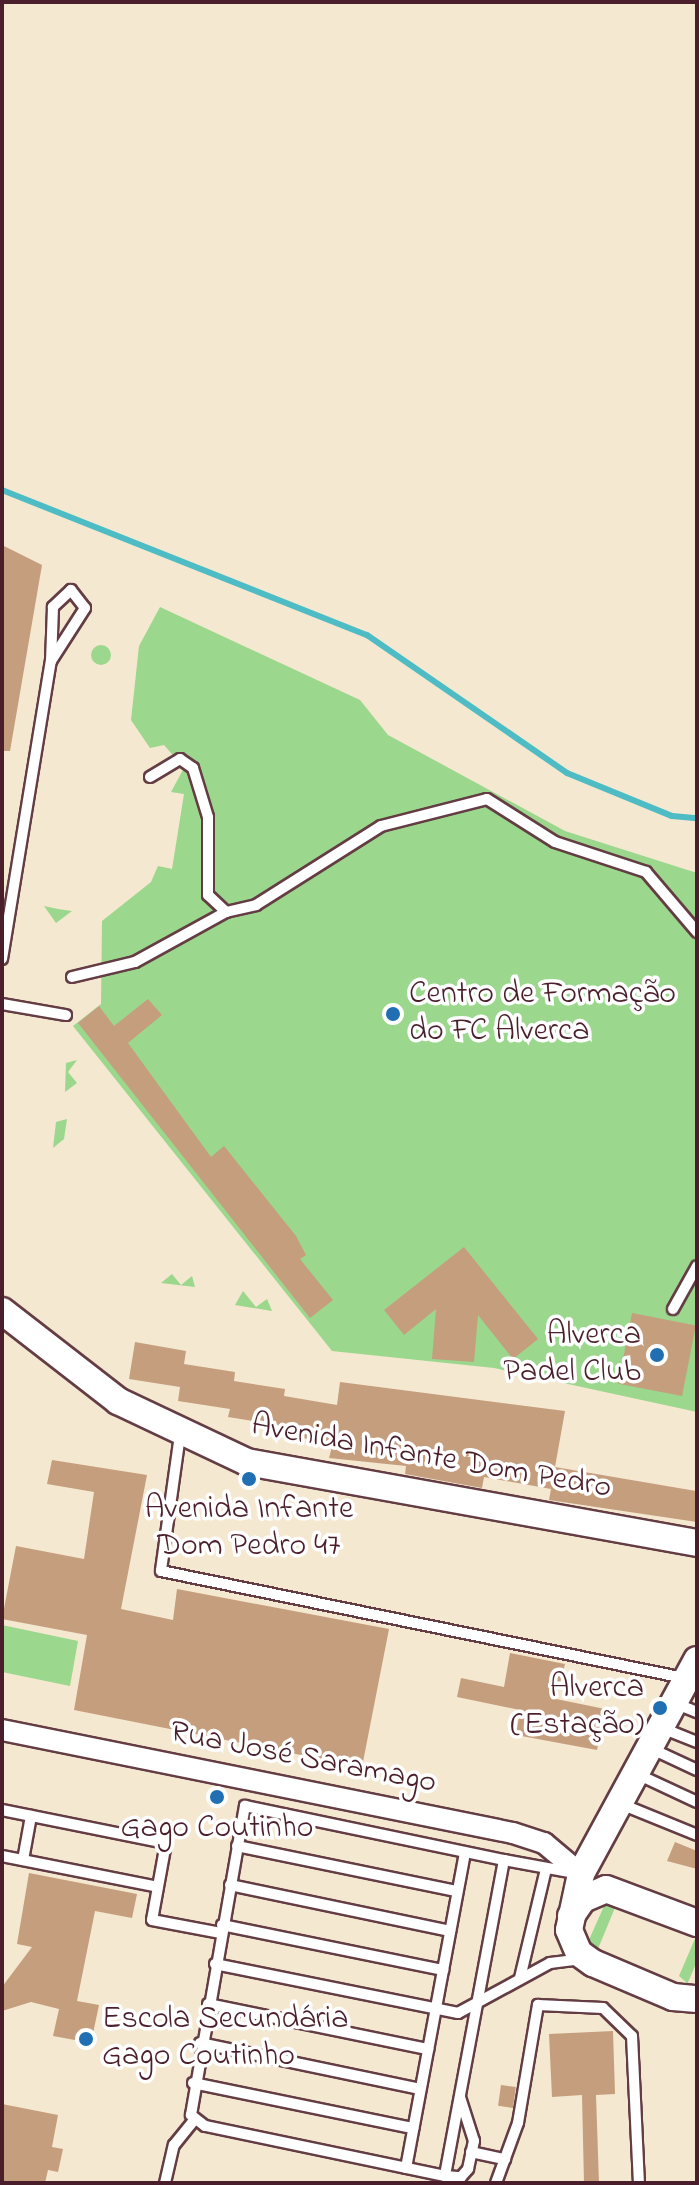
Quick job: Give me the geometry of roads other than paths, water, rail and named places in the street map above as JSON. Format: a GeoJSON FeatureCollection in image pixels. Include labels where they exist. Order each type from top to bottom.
{"type":"FeatureCollection","features":[{"type":"Feature","properties":{"kind":"street","name":"Avenida Infante Dom Pedro"},"geometry":{"type":"LineString","coordinates":[[2,1311],[118,1401],[180,1435],[247,1462],[697,1543]]}},
{"type":"Feature","properties":{"kind":"street"},"geometry":{"type":"LineString","coordinates":[[692,2003],[585,1959],[571,1938],[570,1921],[581,1874],[655,1738],[686,1707],[694,1671]]}},
{"type":"Feature","properties":{"kind":"street","name":"Rua José Saramago"},"geometry":{"type":"LineString","coordinates":[[2,1730],[513,1833],[544,1843],[581,1874]]}},
{"type":"Feature","properties":{"kind":"street"},"geometry":{"type":"LineString","coordinates":[[581,1874],[697,1923]]}},
{"type":"Feature","properties":{"kind":"street"},"geometry":{"type":"LineString","coordinates":[[570,1921],[590,1894],[623,1892]]}},
{"type":"Feature","properties":{"kind":"lane"},"geometry":{"type":"LineString","coordinates":[[2,959],[51,661],[53,607],[71,590],[85,608],[51,661]]}},
{"type":"Feature","properties":{"kind":"lane"},"geometry":{"type":"LineString","coordinates":[[150,777],[180,759],[193,768],[208,817],[208,895],[226,912]]}},
{"type":"Feature","properties":{"kind":"lane"},"geometry":{"type":"LineString","coordinates":[[72,977],[135,962],[226,912],[256,905],[381,826],[487,799],[555,842],[646,872],[697,932]]}},
{"type":"Feature","properties":{"kind":"lane"},"geometry":{"type":"LineString","coordinates":[[2,1004],[66,1015]]}},
{"type":"Feature","properties":{"kind":"lane"},"geometry":{"type":"LineString","coordinates":[[673,1309],[697,1266]]}},
{"type":"Feature","properties":{"kind":"lane"},"geometry":{"type":"LineString","coordinates":[[180,1435],[161,1571],[694,1671]]}},
{"type":"Feature","properties":{"kind":"lane"},"geometry":{"type":"LineString","coordinates":[[655,1738],[697,1742]]}},
{"type":"Feature","properties":{"kind":"lane"},"geometry":{"type":"LineString","coordinates":[[655,1738],[697,1770]]}},
{"type":"Feature","properties":{"kind":"lane"},"geometry":{"type":"LineString","coordinates":[[636,1774],[697,1802]]}},
{"type":"Feature","properties":{"kind":"lane"},"geometry":{"type":"LineString","coordinates":[[620,1804],[697,1835]]}},
{"type":"Feature","properties":{"kind":"lane"},"geometry":{"type":"LineString","coordinates":[[165,2183],[174,2145],[194,2120],[193,2083],[245,1806],[581,1874]]}},
{"type":"Feature","properties":{"kind":"lane"},"geometry":{"type":"LineString","coordinates":[[2,1810],[166,1843],[152,1920],[222,1929],[443,1970]]}},
{"type":"Feature","properties":{"kind":"lane"},"geometry":{"type":"LineString","coordinates":[[23,1860],[31,1816]]}},
{"type":"Feature","properties":{"kind":"lane"},"geometry":{"type":"LineString","coordinates":[[237,1846],[457,1891]]}},
{"type":"Feature","properties":{"kind":"lane"},"geometry":{"type":"LineString","coordinates":[[406,2168],[465,1852]]}},
{"type":"Feature","properties":{"kind":"lane"},"geometry":{"type":"LineString","coordinates":[[2,1856],[158,1887]]}},
{"type":"Feature","properties":{"kind":"lane"},"geometry":{"type":"LineString","coordinates":[[445,2176],[504,1860]]}},
{"type":"Feature","properties":{"kind":"lane"},"geometry":{"type":"LineString","coordinates":[[513,1985],[529,1961],[546,1869]]}},
{"type":"Feature","properties":{"kind":"lane"},"geometry":{"type":"LineString","coordinates":[[230,1885],[450,1931]]}},
{"type":"Feature","properties":{"kind":"lane"},"geometry":{"type":"LineString","coordinates":[[215,1964],[435,2010],[476,2009],[550,1963],[585,1959]]}},
{"type":"Feature","properties":{"kind":"lane"},"geometry":{"type":"LineString","coordinates":[[208,2004],[428,2049]]}},
{"type":"Feature","properties":{"kind":"lane"},"geometry":{"type":"LineString","coordinates":[[496,2183],[505,2159],[538,2005],[595,2006],[613,2014],[634,2043],[639,2183]]}},
{"type":"Feature","properties":{"kind":"lane"},"geometry":{"type":"LineString","coordinates":[[200,2043],[420,2089]]}},
{"type":"Feature","properties":{"kind":"lane"},"geometry":{"type":"LineString","coordinates":[[193,2083],[413,2128]]}},
{"type":"Feature","properties":{"kind":"lane"},"geometry":{"type":"LineString","coordinates":[[194,2120],[445,2176],[466,2174],[471,2152],[460,2097]]}},
{"type":"Feature","properties":{"kind":"lane"},"geometry":{"type":"LineString","coordinates":[[471,2152],[505,2159]]}},
{"type":"Feature","properties":{"kind":"waterway"},"geometry":{"type":"LineString","coordinates":[[2,490],[367,635],[567,773],[672,816],[697,818]]}},
{"type":"Feature","properties":{"kind":"place","name":"Centro de Formação do FC Alverca"},"geometry":{"type":"Point","coordinates":[393,1014]}},
{"type":"Feature","properties":{"kind":"place","name":"Alverca Padel Club"},"geometry":{"type":"Point","coordinates":[657,1355]}},
{"type":"Feature","properties":{"kind":"place","name":"Avenida Infante Dom Pedro 47"},"geometry":{"type":"Point","coordinates":[249,1479]}},
{"type":"Feature","properties":{"kind":"place","name":"Alverca (Estação)"},"geometry":{"type":"Point","coordinates":[660,1708]}},
{"type":"Feature","properties":{"kind":"place","name":"Gago Coutinho"},"geometry":{"type":"Point","coordinates":[217,1797]}},
{"type":"Feature","properties":{"kind":"place","name":"Escola Secundária Gago Coutinho"},"geometry":{"type":"Point","coordinates":[86,2039]}}]}
